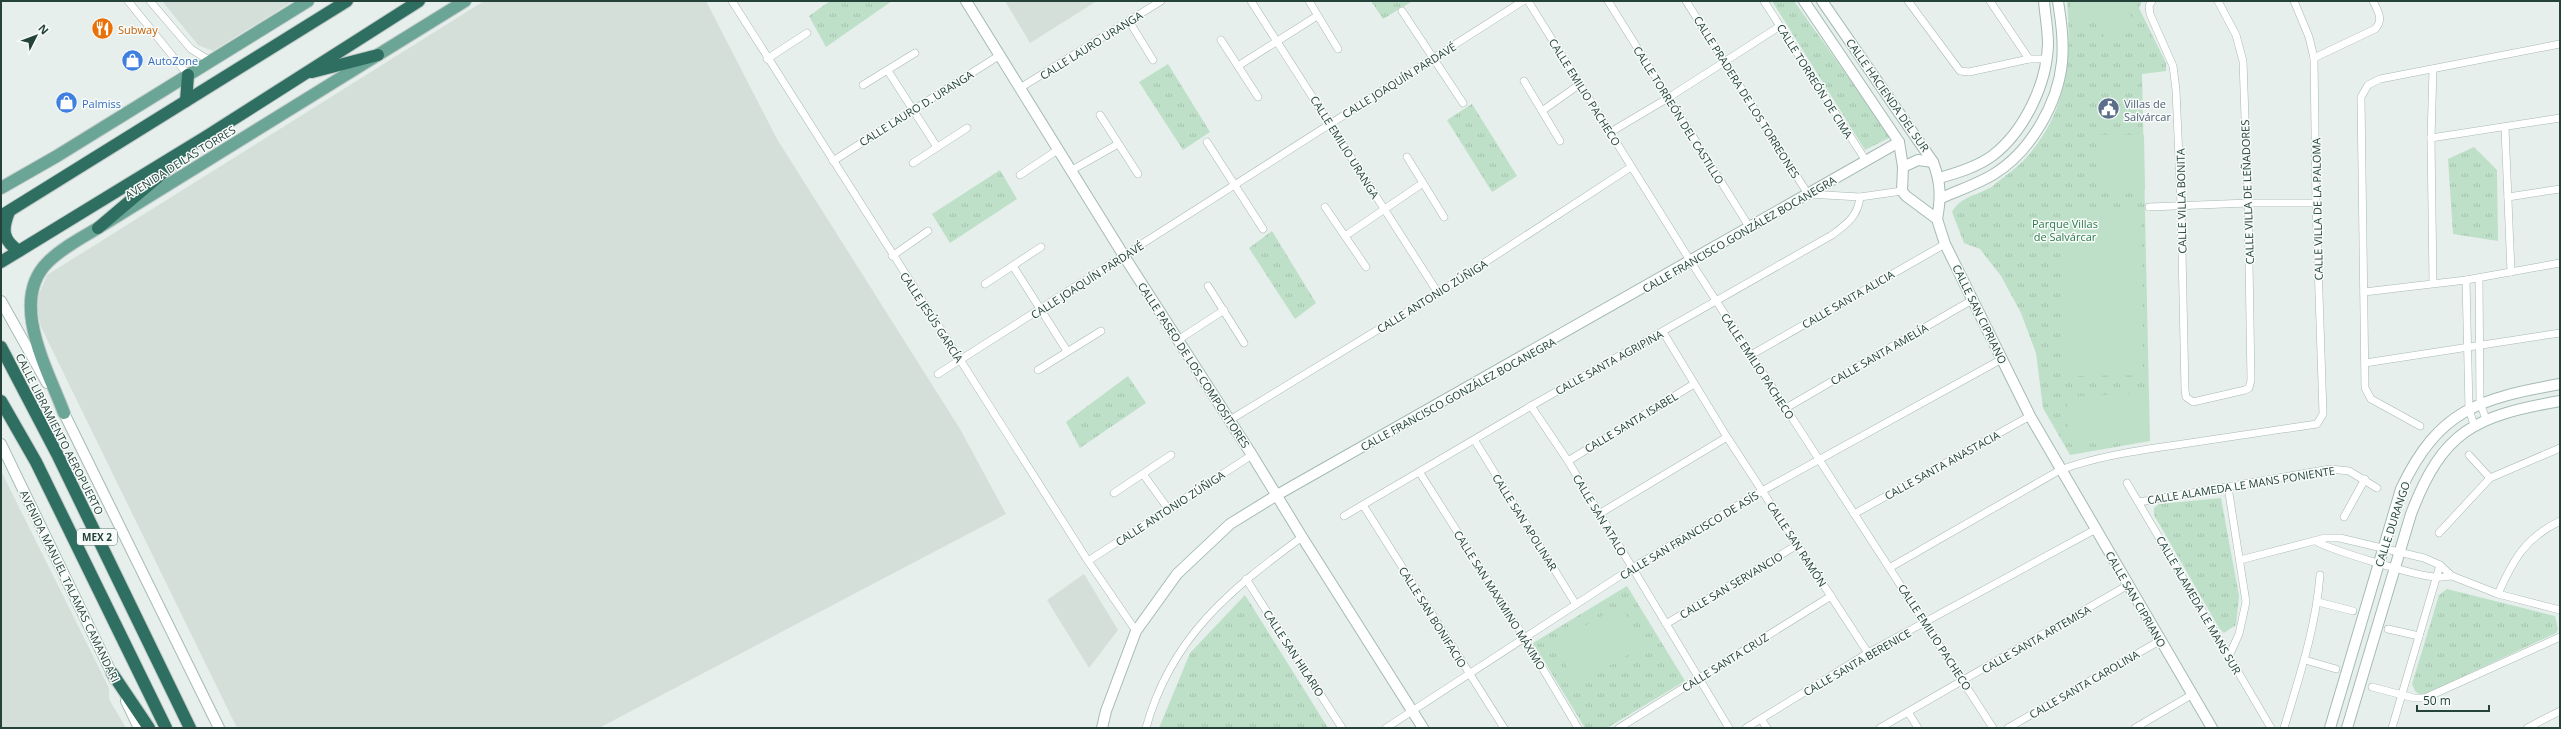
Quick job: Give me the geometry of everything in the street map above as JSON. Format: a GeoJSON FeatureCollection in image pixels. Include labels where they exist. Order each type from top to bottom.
{"type":"FeatureCollection","features":[{"type":"Feature","properties":{"kind":"highway"},"geometry":{"type":"LineString","coordinates":[[19,250],[9,243],[4,234],[5,214],[347,1]]}},
{"type":"Feature","properties":{"kind":"highway","name":"AVENIDA DE LAS TORRES"},"geometry":{"type":"LineString","coordinates":[[1,262],[207,136],[301,74],[419,1]]}},
{"type":"Feature","properties":{"kind":"highway"},"geometry":{"type":"LineString","coordinates":[[301,74],[378,55]]}},
{"type":"Feature","properties":{"kind":"highway"},"geometry":{"type":"LineString","coordinates":[[186,100],[188,75]]}},
{"type":"Feature","properties":{"kind":"highway"},"geometry":{"type":"LineString","coordinates":[[98,228],[207,136]]}},
{"type":"Feature","properties":{"kind":"highway","name":"CALLE LIBRAMIENTO AEROPUERTO"},"geometry":{"type":"LineString","coordinates":[[1,347],[57,454],[190,728]]}},
{"type":"Feature","properties":{"kind":"highway","name":"MEX 2"},"geometry":{"type":"LineString","coordinates":[[1,401],[36,462],[166,728]]}},
{"type":"Feature","properties":{"kind":"highway"},"geometry":{"type":"LineString","coordinates":[[112,673],[149,728]]}},
{"type":"Feature","properties":{"kind":"main road"},"geometry":{"type":"LineString","coordinates":[[1,188],[308,1]]}},
{"type":"Feature","properties":{"kind":"main road","name":"AVENIDA DE LAS TORRES"},"geometry":{"type":"LineString","coordinates":[[64,413],[32,323],[30,299],[34,283],[47,262],[98,228],[465,1]]}},
{"type":"Feature","properties":{"kind":"street"},"geometry":{"type":"LineString","coordinates":[[128,1],[188,75]]}},
{"type":"Feature","properties":{"kind":"street"},"geometry":{"type":"LineString","coordinates":[[150,1],[191,49],[210,60]]}},
{"type":"Feature","properties":{"kind":"street","name":"CALLE JESÚS GARCÍA"},"geometry":{"type":"LineString","coordinates":[[732,1],[892,256],[1088,561],[1136,631]]}},
{"type":"Feature","properties":{"kind":"street","name":"CALLE PASEO DE LOS COMPOSITORES"},"geometry":{"type":"LineString","coordinates":[[966,1],[1124,256],[1230,420],[1423,728]]}},
{"type":"Feature","properties":{"kind":"street","name":"CALLE LAURO URANGA"},"geometry":{"type":"LineString","coordinates":[[1020,88],[1161,1]]}},
{"type":"Feature","properties":{"kind":"street","name":"CALLE EMILIO URANGA"},"geometry":{"type":"LineString","coordinates":[[1251,1],[1331,123],[1438,293]]}},
{"type":"Feature","properties":{"kind":"street"},"geometry":{"type":"LineString","coordinates":[[1309,1],[1338,49]]}},
{"type":"Feature","properties":{"kind":"street","name":"CALLE JOAQUÍN PARDAVÉ"},"geometry":{"type":"LineString","coordinates":[[938,374],[1523,1]]}},
{"type":"Feature","properties":{"kind":"street","name":"CALLE EMILIO PACHECO"},"geometry":{"type":"LineString","coordinates":[[1528,1],[1691,262],[1819,461],[1891,567],[1925,623],[1993,728]]}},
{"type":"Feature","properties":{"kind":"street","name":"CALLE TORREÓN DEL CASTILLO"},"geometry":{"type":"LineString","coordinates":[[1608,1],[1750,228]]}},
{"type":"Feature","properties":{"kind":"street","name":"CALLE PRADERA DE LOS TORREONES"},"geometry":{"type":"LineString","coordinates":[[1686,1],[1808,194]]}},
{"type":"Feature","properties":{"kind":"street","name":"CALLE TORREÓN DE CIMA"},"geometry":{"type":"LineString","coordinates":[[1764,1],[1866,161]]}},
{"type":"Feature","properties":{"kind":"street","name":"CALLE HACIENDA DEL SUR"},"geometry":{"type":"LineString","coordinates":[[1804,1],[1899,142],[1903,167],[1902,191]]}},
{"type":"Feature","properties":{"kind":"street","name":"CALLE HACIENDA DEL SUR"},"geometry":{"type":"LineString","coordinates":[[1822,1],[1922,142],[1933,162],[1939,178],[1941,198],[1937,219]]}},
{"type":"Feature","properties":{"kind":"street"},"geometry":{"type":"LineString","coordinates":[[1908,1],[1960,71],[1969,72],[2029,59],[2046,59]]}},
{"type":"Feature","properties":{"kind":"street"},"geometry":{"type":"LineString","coordinates":[[1990,1],[2029,59]]}},
{"type":"Feature","properties":{"kind":"street"},"geometry":{"type":"LineString","coordinates":[[1939,178],[1980,163],[2005,144],[2019,128],[2041,82],[2046,59],[2048,44],[2044,1]]}},
{"type":"Feature","properties":{"kind":"street"},"geometry":{"type":"LineString","coordinates":[[1941,198],[1994,174],[2015,158],[2033,136],[2043,119],[2060,79],[2063,44],[2058,1]]}},
{"type":"Feature","properties":{"kind":"street","name":"CALLE VILLA DE LEÑADORES"},"geometry":{"type":"LineString","coordinates":[[2189,401],[2198,402],[2249,388],[2251,380],[2248,203],[2243,61],[2236,35],[2218,1]]}},
{"type":"Feature","properties":{"kind":"street","name":"CALLE VILLA DE LA PALOMA"},"geometry":{"type":"LineString","coordinates":[[2060,470],[2095,458],[2317,424],[2321,420],[2323,414],[2316,203],[2314,58],[2309,37],[2294,1]]}},
{"type":"Feature","properties":{"kind":"street"},"geometry":{"type":"LineString","coordinates":[[2314,58],[2375,30],[2379,25],[2380,18],[2373,1]]}},
{"type":"Feature","properties":{"kind":"street","name":"CALLE VILLA BONITA"},"geometry":{"type":"LineString","coordinates":[[2151,3],[2150,14],[2173,66],[2179,132],[2185,390],[2189,401]]}},
{"type":"Feature","properties":{"kind":"street"},"geometry":{"type":"LineString","coordinates":[[1402,11],[1463,103]]}},
{"type":"Feature","properties":{"kind":"street"},"geometry":{"type":"LineString","coordinates":[[1238,66],[1276,40],[1317,16]]}},
{"type":"Feature","properties":{"kind":"street"},"geometry":{"type":"LineString","coordinates":[[1129,21],[1153,60]]}},
{"type":"Feature","properties":{"kind":"street"},"geometry":{"type":"LineString","coordinates":[[1609,132],[1668,98],[1780,26]]}},
{"type":"Feature","properties":{"kind":"street"},"geometry":{"type":"LineString","coordinates":[[767,59],[807,33]]}},
{"type":"Feature","properties":{"kind":"street"},"geometry":{"type":"LineString","coordinates":[[1221,40],[1258,97]]}},
{"type":"Feature","properties":{"kind":"street"},"geometry":{"type":"LineString","coordinates":[[2420,426],[2366,394],[2361,97],[2368,85],[2380,79],[2560,44]]}},
{"type":"Feature","properties":{"kind":"street"},"geometry":{"type":"LineString","coordinates":[[863,85],[915,53]]}},
{"type":"Feature","properties":{"kind":"street","name":"CALLE LAURO D. URANGA"},"geometry":{"type":"LineString","coordinates":[[833,161],[1000,55]]}},
{"type":"Feature","properties":{"kind":"street"},"geometry":{"type":"LineString","coordinates":[[2433,69],[2431,138],[2433,283]]}},
{"type":"Feature","properties":{"kind":"street"},"geometry":{"type":"LineString","coordinates":[[888,71],[937,147]]}},
{"type":"Feature","properties":{"kind":"street"},"geometry":{"type":"LineString","coordinates":[[1524,81],[1560,140]]}},
{"type":"Feature","properties":{"kind":"street"},"geometry":{"type":"LineString","coordinates":[[1542,111],[1580,84]]}},
{"type":"Feature","properties":{"kind":"street"},"geometry":{"type":"LineString","coordinates":[[1100,115],[1138,174]]}},
{"type":"Feature","properties":{"kind":"street"},"geometry":{"type":"LineString","coordinates":[[2431,138],[2505,128],[2560,118]]}},
{"type":"Feature","properties":{"kind":"street"},"geometry":{"type":"LineString","coordinates":[[913,163],[967,128]]}},
{"type":"Feature","properties":{"kind":"street"},"geometry":{"type":"LineString","coordinates":[[2505,128],[2511,272]]}},
{"type":"Feature","properties":{"kind":"street"},"geometry":{"type":"LineString","coordinates":[[1207,142],[1263,229]]}},
{"type":"Feature","properties":{"kind":"street","name":"CALLE FRANCISCO GONZÁLEZ BOCANEGRA"},"geometry":{"type":"LineString","coordinates":[[1102,728],[1106,711],[1136,631],[1177,574],[1204,546],[1230,524],[1277,495],[1691,262],[1899,142]]}},
{"type":"Feature","properties":{"kind":"street"},"geometry":{"type":"LineString","coordinates":[[1072,170],[1118,144]]}},
{"type":"Feature","properties":{"kind":"street"},"geometry":{"type":"LineString","coordinates":[[1020,174],[1059,149]]}},
{"type":"Feature","properties":{"kind":"street"},"geometry":{"type":"LineString","coordinates":[[1407,157],[1444,217]]}},
{"type":"Feature","properties":{"kind":"street"},"geometry":{"type":"LineString","coordinates":[[1903,167],[1918,160],[1933,162]]}},
{"type":"Feature","properties":{"kind":"street","name":"CALLE ANTONIO ZÚÑIGA"},"geometry":{"type":"LineString","coordinates":[[1230,420],[1438,293],[1631,167]]}},
{"type":"Feature","properties":{"kind":"street"},"geometry":{"type":"LineString","coordinates":[[1345,236],[1423,184]]}},
{"type":"Feature","properties":{"kind":"street"},"geometry":{"type":"LineString","coordinates":[[2508,196],[2560,189]]}},
{"type":"Feature","properties":{"kind":"street"},"geometry":{"type":"LineString","coordinates":[[1808,194],[1860,197],[1902,191],[1911,200],[1937,219]]}},
{"type":"Feature","properties":{"kind":"street","name":"CALLE SANTA AGRIPINA"},"geometry":{"type":"LineString","coordinates":[[1344,516],[1475,441],[1531,406],[1832,236],[1853,218],[1858,210],[1860,197]]}},
{"type":"Feature","properties":{"kind":"street"},"geometry":{"type":"LineString","coordinates":[[2149,207],[2248,203],[2316,203]]}},
{"type":"Feature","properties":{"kind":"street"},"geometry":{"type":"LineString","coordinates":[[1325,207],[1366,267]]}},
{"type":"Feature","properties":{"kind":"street","name":"CALLE SAN CIPRIANO"},"geometry":{"type":"LineString","coordinates":[[1937,219],[1945,244],[2030,416],[2060,470],[2193,694],[2205,723],[2212,728]]}},
{"type":"Feature","properties":{"kind":"street"},"geometry":{"type":"LineString","coordinates":[[892,256],[928,232]]}},
{"type":"Feature","properties":{"kind":"street","name":"CALLE SANTA ALICIA"},"geometry":{"type":"LineString","coordinates":[[1751,355],[1945,244]]}},
{"type":"Feature","properties":{"kind":"street"},"geometry":{"type":"LineString","coordinates":[[985,284],[1041,247]]}},
{"type":"Feature","properties":{"kind":"street"},"geometry":{"type":"LineString","coordinates":[[2364,292],[2466,280],[2560,263]]}},
{"type":"Feature","properties":{"kind":"street"},"geometry":{"type":"LineString","coordinates":[[1013,266],[1066,351]]}},
{"type":"Feature","properties":{"kind":"street"},"geometry":{"type":"LineString","coordinates":[[2479,278],[2480,403],[2486,419]]}},
{"type":"Feature","properties":{"kind":"street"},"geometry":{"type":"LineString","coordinates":[[2466,280],[2466,348],[2469,409],[2474,425]]}},
{"type":"Feature","properties":{"kind":"street"},"geometry":{"type":"LineString","coordinates":[[1208,286],[1244,343]]}},
{"type":"Feature","properties":{"kind":"street","name":"CALLE SANTA AMELÍA"},"geometry":{"type":"LineString","coordinates":[[1786,408],[1972,300]]}},
{"type":"Feature","properties":{"kind":"street"},"geometry":{"type":"LineString","coordinates":[[2,305],[64,413],[219,728]]}},
{"type":"Feature","properties":{"kind":"street"},"geometry":{"type":"LineString","coordinates":[[1178,340],[1224,310]]}},
{"type":"Feature","properties":{"kind":"street"},"geometry":{"type":"LineString","coordinates":[[1038,370],[1066,351],[1101,331]]}},
{"type":"Feature","properties":{"kind":"street","name":"CALLE SAN RAMÓN"},"geometry":{"type":"LineString","coordinates":[[1663,332],[1762,491],[1868,653]]}},
{"type":"Feature","properties":{"kind":"street"},"geometry":{"type":"LineString","coordinates":[[2365,363],[2560,333]]}},
{"type":"Feature","properties":{"kind":"street","name":"CALLE SAN FRANCISCO DE ASÍS"},"geometry":{"type":"LineString","coordinates":[[1386,728],[1468,673],[1632,568],[1762,491],[1819,461],[2002,358]]}},
{"type":"Feature","properties":{"kind":"street","name":"CALLE SANTA ISABEL"},"geometry":{"type":"LineString","coordinates":[[1568,461],[1694,384]]}},
{"type":"Feature","properties":{"kind":"street","name":"CALLE DURANGO"},"geometry":{"type":"LineString","coordinates":[[2330,728],[2401,489],[2412,466],[2426,445],[2445,426],[2480,403],[2505,395],[2560,384]]}},
{"type":"Feature","properties":{"kind":"street","name":"CALLE DURANGO"},"geometry":{"type":"LineString","coordinates":[[2347,728],[2413,509],[2434,464],[2454,440],[2474,425],[2486,419],[2560,401]]}},
{"type":"Feature","properties":{"kind":"street","name":"CALLE SAN ATALO"},"geometry":{"type":"LineString","coordinates":[[1531,406],[1568,461],[1729,728]]}},
{"type":"Feature","properties":{"kind":"street","name":"CALLE SANTA ANASTACIA"},"geometry":{"type":"LineString","coordinates":[[1854,514],[2030,416]]}},
{"type":"Feature","properties":{"kind":"street"},"geometry":{"type":"LineString","coordinates":[[1599,514],[1728,437]]}},
{"type":"Feature","properties":{"kind":"street","name":"CALLE SAN APOLINAR"},"geometry":{"type":"LineString","coordinates":[[1475,441],[1575,604]]}},
{"type":"Feature","properties":{"kind":"street","name":"AVENIDA MANUEL TALAMAS CAMANDARI"},"geometry":{"type":"LineString","coordinates":[[1,444],[139,728]]}},
{"type":"Feature","properties":{"kind":"street"},"geometry":{"type":"LineString","coordinates":[[2440,533],[2490,478],[2560,448]]}},
{"type":"Feature","properties":{"kind":"street"},"geometry":{"type":"LineString","coordinates":[[1114,493],[1171,455]]}},
{"type":"Feature","properties":{"kind":"street","name":"CALLE ANTONIO ZÚÑIGA"},"geometry":{"type":"LineString","coordinates":[[1088,561],[1252,455]]}},
{"type":"Feature","properties":{"kind":"street"},"geometry":{"type":"LineString","coordinates":[[2469,455],[2490,478]]}},
{"type":"Feature","properties":{"kind":"street","name":"CALLE ALAMEDA LE MANS PONIENTE"},"geometry":{"type":"LineString","coordinates":[[2139,502],[2330,469],[2349,471],[2365,479],[2377,488]]}},
{"type":"Feature","properties":{"kind":"street"},"geometry":{"type":"LineString","coordinates":[[1891,567],[2060,470]]}},
{"type":"Feature","properties":{"kind":"street","name":"CALLE SAN MAXIMINO MÁXIMO"},"geometry":{"type":"LineString","coordinates":[[1420,472],[1524,637],[1578,728]]}},
{"type":"Feature","properties":{"kind":"street"},"geometry":{"type":"LineString","coordinates":[[1143,474],[1169,510]]}},
{"type":"Feature","properties":{"kind":"street"},"geometry":{"type":"LineString","coordinates":[[2344,517],[2365,479]]}},
{"type":"Feature","properties":{"kind":"street","name":"CALLE ALAMEDA LE MANS SUR"},"geometry":{"type":"LineString","coordinates":[[2127,483],[2271,728]]}},
{"type":"Feature","properties":{"kind":"street"},"geometry":{"type":"LineString","coordinates":[[2228,487],[2246,602],[2244,617],[2229,656]]}},
{"type":"Feature","properties":{"kind":"street","name":"CALLE SAN BONIFACIO"},"geometry":{"type":"LineString","coordinates":[[1363,505],[1504,728]]}},
{"type":"Feature","properties":{"kind":"street"},"geometry":{"type":"LineString","coordinates":[[2498,594],[2512,561],[2529,541],[2560,521]]}},
{"type":"Feature","properties":{"kind":"street","name":"CALLE SANTA BERENICE"},"geometry":{"type":"LineString","coordinates":[[1746,728],[1868,653],[2096,529]]}},
{"type":"Feature","properties":{"kind":"street"},"geometry":{"type":"LineString","coordinates":[[1146,728],[1156,695],[1170,668],[1211,610],[1246,578],[1302,537]]}},
{"type":"Feature","properties":{"kind":"street"},"geometry":{"type":"LineString","coordinates":[[2240,560],[2332,537],[2353,540],[2384,547],[2440,565],[2452,576],[2498,594],[2560,610]]}},
{"type":"Feature","properties":{"kind":"street"},"geometry":{"type":"LineString","coordinates":[[2350,553],[2353,540]]}},
{"type":"Feature","properties":{"kind":"street"},"geometry":{"type":"LineString","coordinates":[[2316,541],[2333,550],[2350,553],[2436,578],[2452,576]]}},
{"type":"Feature","properties":{"kind":"street","name":"CALLE SAN SERVANCIO"},"geometry":{"type":"LineString","coordinates":[[1666,624],[1797,545]]}},
{"type":"Feature","properties":{"kind":"street"},"geometry":{"type":"LineString","coordinates":[[2392,728],[2440,565]]}},
{"type":"Feature","properties":{"kind":"street"},"geometry":{"type":"LineString","coordinates":[[2284,728],[2305,660],[2318,602],[2320,575]]}},
{"type":"Feature","properties":{"kind":"street","name":"CALLE SAN HILARIO"},"geometry":{"type":"LineString","coordinates":[[1246,578],[1342,728]]}},
{"type":"Feature","properties":{"kind":"street","name":"CALLE SANTA ARTEMISA"},"geometry":{"type":"LineString","coordinates":[[1880,728],[2128,585]]}},
{"type":"Feature","properties":{"kind":"street","name":"CALLE SANTA CRUZ"},"geometry":{"type":"LineString","coordinates":[[1619,728],[1831,596]]}},
{"type":"Feature","properties":{"kind":"street"},"geometry":{"type":"LineString","coordinates":[[2318,602],[2353,611]]}},
{"type":"Feature","properties":{"kind":"street"},"geometry":{"type":"LineString","coordinates":[[2388,629],[2419,636]]}},
{"type":"Feature","properties":{"kind":"street"},"geometry":{"type":"LineString","coordinates":[[2372,687],[2401,695],[2425,698],[2560,637]]}},
{"type":"Feature","properties":{"kind":"street","name":"CALLE SANTA CAROLINA"},"geometry":{"type":"LineString","coordinates":[[2008,728],[2161,640]]}},
{"type":"Feature","properties":{"kind":"street"},"geometry":{"type":"LineString","coordinates":[[2305,660],[2336,669]]}},
{"type":"Feature","properties":{"kind":"street"},"geometry":{"type":"LineString","coordinates":[[2135,728],[2193,694]]}},
{"type":"Feature","properties":{"kind":"street"},"geometry":{"type":"LineString","coordinates":[[2527,728],[2560,711]]}},
{"type":"Feature","properties":{"kind":"street"},"geometry":{"type":"LineString","coordinates":[[1908,712],[1918,728]]}},
{"type":"Feature","properties":{"kind":"street"},"geometry":{"type":"LineString","coordinates":[[1761,719],[1766,728]]}},
{"type":"Feature","properties":{"kind":"shaded area"},"geometry":{"type":"Polygon","coordinates":[[[162,1],[293,1],[213,51],[198,45],[162,1]]]}},
{"type":"Feature","properties":{"kind":"shaded area"},"geometry":{"type":"Polygon","coordinates":[[[484,1],[706,1],[777,139],[960,429],[1006,514],[599,728],[237,728],[41,327],[37,308],[39,294],[47,275],[484,1]]]}},
{"type":"Feature","properties":{"kind":"shaded area"},"geometry":{"type":"Polygon","coordinates":[[[1005,1],[1097,1],[1030,43],[1005,1]]]}},
{"type":"Feature","properties":{"kind":"shaded area"},"geometry":{"type":"Polygon","coordinates":[[[1,471],[109,688],[109,699],[126,728],[1,728],[1,471]]]}},
{"type":"Feature","properties":{"kind":"shaded area"},"geometry":{"type":"Polygon","coordinates":[[[1084,574],[1118,630],[1089,668],[1047,600],[1084,574]]]}},
{"type":"Feature","properties":{"kind":"green space"},"geometry":{"type":"Polygon","coordinates":[[[830,1],[892,1],[826,47],[809,16],[830,1]]]}},
{"type":"Feature","properties":{"kind":"green space"},"geometry":{"type":"Polygon","coordinates":[[[1371,1],[1411,1],[1411,2],[1383,19],[1371,1]]]}},
{"type":"Feature","properties":{"kind":"green space"},"geometry":{"type":"Polygon","coordinates":[[[1772,1],[1794,1],[1891,137],[1865,150],[1772,1]]]}},
{"type":"Feature","properties":{"kind":"green space","name":"Parque Villas de Salvárcar"},"geometry":{"type":"Polygon","coordinates":[[[2067,1],[2142,1],[2139,8],[2166,63],[2166,71],[2142,74],[2150,441],[2070,455],[2043,408],[2036,353],[2021,313],[2001,276],[1980,249],[1964,243],[1952,212],[1960,202],[1988,189],[2017,167],[2038,142],[2050,124],[2064,85],[2067,65],[2067,1]]]}},
{"type":"Feature","properties":{"kind":"green space"},"geometry":{"type":"Polygon","coordinates":[[[2069,1],[2131,1],[2125,5],[2135,24],[2106,40],[2095,20],[2080,29],[2069,1]]]}},
{"type":"Feature","properties":{"kind":"green space"},"geometry":{"type":"Polygon","coordinates":[[[1168,64],[1210,132],[1183,150],[1139,82],[1168,64]]]}},
{"type":"Feature","properties":{"kind":"green space"},"geometry":{"type":"Polygon","coordinates":[[[1472,104],[1517,176],[1492,192],[1447,120],[1472,104]]]}},
{"type":"Feature","properties":{"kind":"green space"},"geometry":{"type":"Polygon","coordinates":[[[2097,135],[2144,135],[2145,190],[2097,191],[2097,135]]]}},
{"type":"Feature","properties":{"kind":"green space"},"geometry":{"type":"Polygon","coordinates":[[[2474,147],[2497,170],[2498,241],[2453,234],[2448,159],[2474,147]]]}},
{"type":"Feature","properties":{"kind":"green space"},"geometry":{"type":"Polygon","coordinates":[[[1000,170],[1017,199],[950,243],[932,214],[1000,170]]]}},
{"type":"Feature","properties":{"kind":"green space"},"geometry":{"type":"Polygon","coordinates":[[[2061,210],[2141,210],[2143,375],[2063,376],[2061,210]]]}},
{"type":"Feature","properties":{"kind":"green space"},"geometry":{"type":"Polygon","coordinates":[[[1272,231],[1316,303],[1295,319],[1249,248],[1272,231]]]}},
{"type":"Feature","properties":{"kind":"green space"},"geometry":{"type":"Polygon","coordinates":[[[1128,376],[1146,403],[1080,448],[1066,422],[1128,376]]]}},
{"type":"Feature","properties":{"kind":"green space"},"geometry":{"type":"Polygon","coordinates":[[[2144,393],[2147,439],[2069,443],[2067,397],[2144,393]]]}},
{"type":"Feature","properties":{"kind":"green space"},"geometry":{"type":"Polygon","coordinates":[[[2221,498],[2239,596],[2236,625],[2224,633],[2219,628],[2154,515],[2154,508],[2159,504],[2221,498]]]}},
{"type":"Feature","properties":{"kind":"green space"},"geometry":{"type":"Polygon","coordinates":[[[1627,586],[1685,681],[1607,728],[1585,728],[1533,643],[1627,586]]]}},
{"type":"Feature","properties":{"kind":"green space"},"geometry":{"type":"Polygon","coordinates":[[[2447,589],[2555,616],[2558,629],[2556,633],[2421,696],[2415,691],[2412,684],[2439,595],[2447,589]]]}},
{"type":"Feature","properties":{"kind":"green space"},"geometry":{"type":"Polygon","coordinates":[[[1245,595],[1328,728],[1159,728],[1190,653],[1245,595]]]}},
{"type":"Feature","properties":{"kind":"green space"},"geometry":{"type":"Polygon","coordinates":[[[1620,605],[1644,645],[1578,685],[1554,645],[1620,605]]]}},
{"type":"Feature","properties":{"kind":"place","name":"Subway"},"geometry":{"type":"Point","coordinates":[102,29]}},
{"type":"Feature","properties":{"kind":"place","name":"AutoZone"},"geometry":{"type":"Point","coordinates":[132,60]}},
{"type":"Feature","properties":{"kind":"place","name":"Palmiss"},"geometry":{"type":"Point","coordinates":[66,103]}},
{"type":"Feature","properties":{"kind":"place","name":"Villas de Salvárcar"},"geometry":{"type":"Point","coordinates":[2109,109]}}]}
